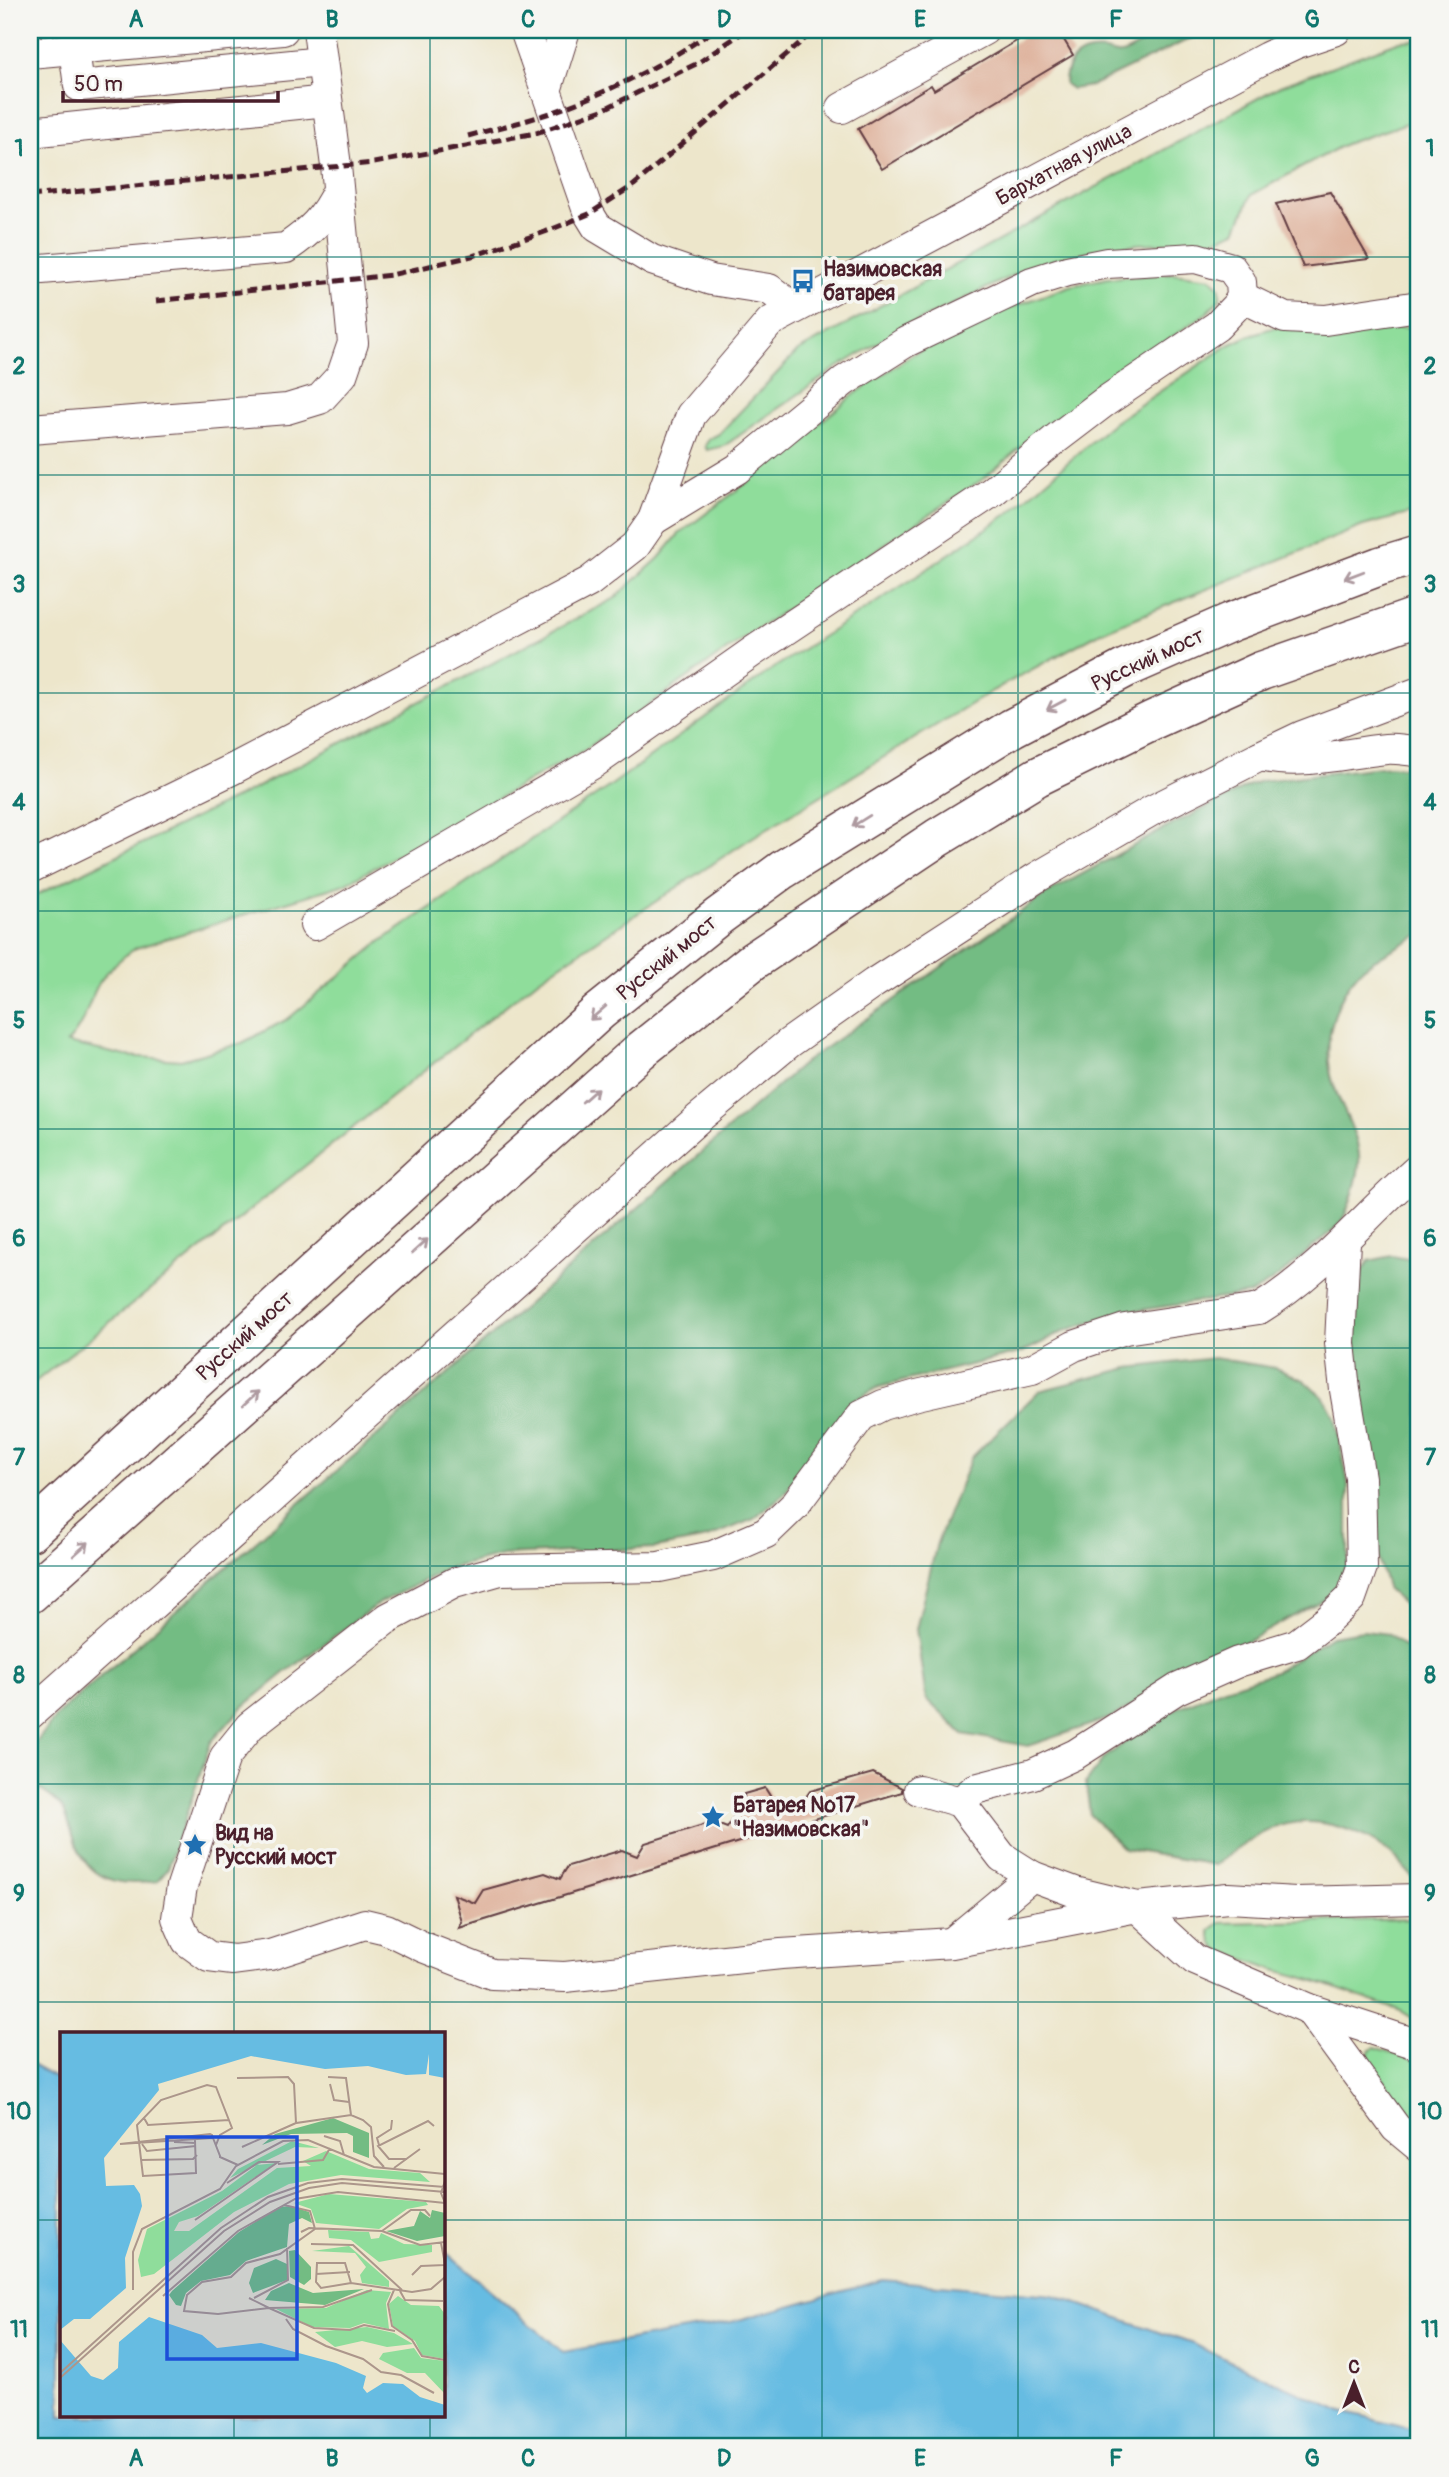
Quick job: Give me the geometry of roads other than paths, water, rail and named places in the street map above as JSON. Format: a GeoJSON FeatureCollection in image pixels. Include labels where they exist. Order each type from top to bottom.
{"type":"FeatureCollection","features":[{"type":"Feature","properties":{"kind":"main road","name":"Русский мост"},"geometry":{"type":"LineString","coordinates":[[30,1532],[599,1012],[719,916],[782,870],[1012,728],[1126,668],[1231,622],[1380,565],[1419,554]]}},
{"type":"Feature","properties":{"kind":"main road"},"geometry":{"type":"LineString","coordinates":[[30,1594],[639,1051],[753,961],[937,838],[1037,778],[1153,720],[1261,671],[1419,616]]}},
{"type":"Feature","properties":{"kind":"street"},"geometry":{"type":"LineString","coordinates":[[30,53],[283,30]]}},
{"type":"Feature","properties":{"kind":"street"},"geometry":{"type":"LineString","coordinates":[[30,429],[287,409],[320,399],[342,375],[353,343],[318,30]]}},
{"type":"Feature","properties":{"kind":"street"},"geometry":{"type":"LineString","coordinates":[[525,30],[589,214],[597,227],[652,260],[710,279],[769,289],[794,308]]}},
{"type":"Feature","properties":{"kind":"street"},"geometry":{"type":"LineString","coordinates":[[546,92],[565,30]]}},
{"type":"Feature","properties":{"kind":"street"},"geometry":{"type":"LineString","coordinates":[[842,108],[984,30]]}},
{"type":"Feature","properties":{"kind":"street","name":"Бархатная улица"},"geometry":{"type":"LineString","coordinates":[[653,520],[691,415],[770,321],[1267,57],[1297,43],[1336,30]]}},
{"type":"Feature","properties":{"kind":"street"},"geometry":{"type":"LineString","coordinates":[[74,49],[79,86],[322,62]]}},
{"type":"Feature","properties":{"kind":"street"},"geometry":{"type":"LineString","coordinates":[[30,132],[327,101]]}},
{"type":"Feature","properties":{"kind":"street"},"geometry":{"type":"LineString","coordinates":[[30,270],[286,248],[309,233],[327,214],[338,190]]}},
{"type":"Feature","properties":{"kind":"street"},"geometry":{"type":"LineString","coordinates":[[30,868],[233,769],[589,582],[635,546],[653,520],[737,469],[844,381],[905,342],[1032,282],[1066,271],[1107,263],[1196,258],[1231,268],[1241,282],[1241,297],[1237,305],[1217,326],[1103,403],[992,492],[755,650],[594,763],[315,925]]}},
{"type":"Feature","properties":{"kind":"street"},"geometry":{"type":"LineString","coordinates":[[1241,297],[1285,318],[1325,320],[1419,306]]}},
{"type":"Feature","properties":{"kind":"street"},"geometry":{"type":"LineString","coordinates":[[30,1714],[700,1117],[789,1043],[874,983],[1036,878],[1151,811],[1302,736],[1419,692]]}},
{"type":"Feature","properties":{"kind":"street"},"geometry":{"type":"LineString","coordinates":[[1260,755],[1281,761],[1390,749],[1419,751]]}},
{"type":"Feature","properties":{"kind":"street"},"geometry":{"type":"LineString","coordinates":[[1419,1168],[1345,1241],[1259,1309],[1125,1329],[1073,1346],[1031,1369],[917,1395],[883,1405],[861,1416],[794,1506],[766,1533],[713,1556],[659,1567],[499,1570],[454,1583],[388,1618],[250,1726],[225,1757],[182,1886],[177,1918],[187,1941],[209,1957],[233,1960],[270,1955],[365,1924],[386,1929],[423,1947],[492,1974],[553,1976],[780,1954],[952,1943],[1137,1908],[1227,1898],[1296,1902],[1419,1899]]}},
{"type":"Feature","properties":{"kind":"street"},"geometry":{"type":"LineString","coordinates":[[960,1802],[975,1789],[1033,1774],[1076,1754],[1177,1689],[1238,1662],[1297,1644],[1351,1598],[1362,1567],[1362,1541],[1360,1478],[1340,1343],[1345,1241]]}},
{"type":"Feature","properties":{"kind":"street"},"geometry":{"type":"LineString","coordinates":[[919,1790],[960,1802],[1002,1857],[1032,1877],[1075,1892],[1137,1908],[1195,1959],[1309,2009],[1419,2045]]}},
{"type":"Feature","properties":{"kind":"street"},"geometry":{"type":"LineString","coordinates":[[952,1943],[1032,1877]]}},
{"type":"Feature","properties":{"kind":"street"},"geometry":{"type":"LineString","coordinates":[[1309,2009],[1396,2128],[1419,2147]]}},
{"type":"Feature","properties":{"kind":"water"},"geometry":{"type":"Polygon","coordinates":[[[30,2064],[60,2080],[60,2418],[444,2418],[444,2251],[563,2352],[731,2322],[883,2280],[1053,2295],[1193,2344],[1342,2412],[1419,2431],[1419,2447],[30,2447],[30,2064]]]}},
{"type":"Feature","properties":{"kind":"railway"},"geometry":{"type":"LineString","coordinates":[[468,136],[545,115],[598,94],[658,65],[714,30]]}},
{"type":"Feature","properties":{"kind":"railway"},"geometry":{"type":"LineString","coordinates":[[30,196],[374,163],[536,133],[602,110],[698,63],[746,30]]}},
{"type":"Feature","properties":{"kind":"railway"},"geometry":{"type":"LineString","coordinates":[[156,301],[391,275],[472,256],[589,214],[634,185],[815,30]]}},
{"type":"Feature","properties":{"kind":"place","name":"Назимовская батарея"},"geometry":{"type":"Point","coordinates":[803,281]}},
{"type":"Feature","properties":{"kind":"place","name":"Батарея №17 \"Назимовская\""},"geometry":{"type":"Point","coordinates":[713,1817]}},
{"type":"Feature","properties":{"kind":"place","name":"Вид на Русский мост"},"geometry":{"type":"Point","coordinates":[195,1845]}}]}
